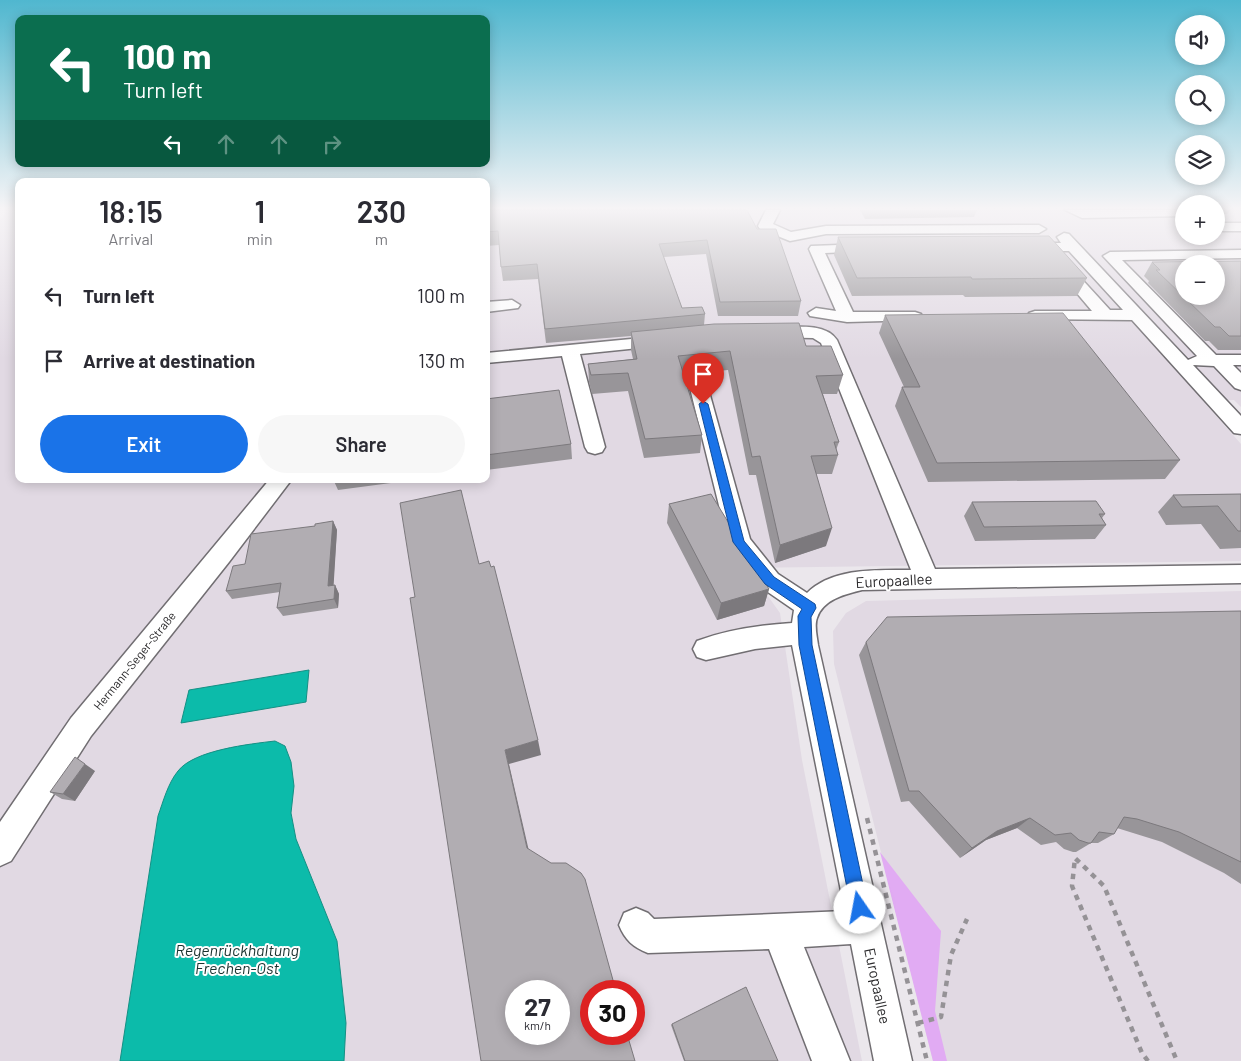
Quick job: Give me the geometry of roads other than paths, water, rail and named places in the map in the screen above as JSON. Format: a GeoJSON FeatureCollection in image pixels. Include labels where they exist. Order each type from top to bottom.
{"type":"FeatureCollection","features":[{"type":"Feature","properties":{"kind":"street"},"geometry":{"type":"LineString","coordinates":[[821,260],[847,317]]}},
{"type":"Feature","properties":{"kind":"street"},"geometry":{"type":"LineString","coordinates":[[1056,260],[1105,315]]}},
{"type":"Feature","properties":{"kind":"street"},"geometry":{"type":"LineString","coordinates":[[1087,260],[1241,428]]}},
{"type":"Feature","properties":{"kind":"street"},"geometry":{"type":"LineString","coordinates":[[1113,260],[1214,360],[1241,384]]}},
{"type":"Feature","properties":{"kind":"street"},"geometry":{"type":"LineString","coordinates":[[1225,265],[1241,265]]}},
{"type":"Feature","properties":{"kind":"street"},"geometry":{"type":"LineString","coordinates":[[1120,267],[1175,266]]}},
{"type":"Feature","properties":{"kind":"street"},"geometry":{"type":"LineString","coordinates":[[490,307],[512,305]]}},
{"type":"Feature","properties":{"kind":"street"},"geometry":{"type":"LineString","coordinates":[[816,313],[847,317],[927,316]]}},
{"type":"Feature","properties":{"kind":"street"},"geometry":{"type":"LineString","coordinates":[[1016,316],[1136,315]]}},
{"type":"Feature","properties":{"kind":"street"},"geometry":{"type":"LineString","coordinates":[[752,334],[811,333],[822,335],[828,340],[927,579]]}},
{"type":"Feature","properties":{"kind":"street"},"geometry":{"type":"LineString","coordinates":[[490,358],[684,338]]}},
{"type":"Feature","properties":{"kind":"street"},"geometry":{"type":"LineString","coordinates":[[570,351],[595,447]]}},
{"type":"Feature","properties":{"kind":"street"},"geometry":{"type":"LineString","coordinates":[[1179,361],[1241,360]]}},
{"type":"Feature","properties":{"kind":"street"},"geometry":{"type":"LineString","coordinates":[[699,388],[739,542],[770,581],[808,621],[783,633],[749,638],[706,649]]}},
{"type":"Feature","properties":{"kind":"street","name":"Hermann-Seger-Straße"},"geometry":{"type":"LineString","coordinates":[[0,850],[81,727],[278,483]]}},
{"type":"Feature","properties":{"kind":"street","name":"Europaallee"},"geometry":{"type":"LineString","coordinates":[[893,1061],[806,645],[808,621],[817,598],[834,587],[862,580],[1241,574]]}},
{"type":"Feature","properties":{"kind":"street"},"geometry":{"type":"LineString","coordinates":[[636,926],[648,936],[864,927]]}},
{"type":"Feature","properties":{"kind":"street"},"geometry":{"type":"LineString","coordinates":[[778,931],[788,951],[831,1061]]}},
{"type":"Feature","properties":{"kind":"water"},"geometry":{"type":"Polygon","coordinates":[[[309,670],[306,702],[181,723],[189,690],[309,670]]]}},
{"type":"Feature","properties":{"kind":"water","name":"Regenrückhaltung Frechen-Ost"},"geometry":{"type":"Polygon","coordinates":[[[275,741],[285,746],[291,762],[294,786],[291,813],[296,839],[337,941],[346,1023],[344,1061],[120,1061],[158,816],[174,776],[186,764],[209,753],[275,741]]]}}]}
